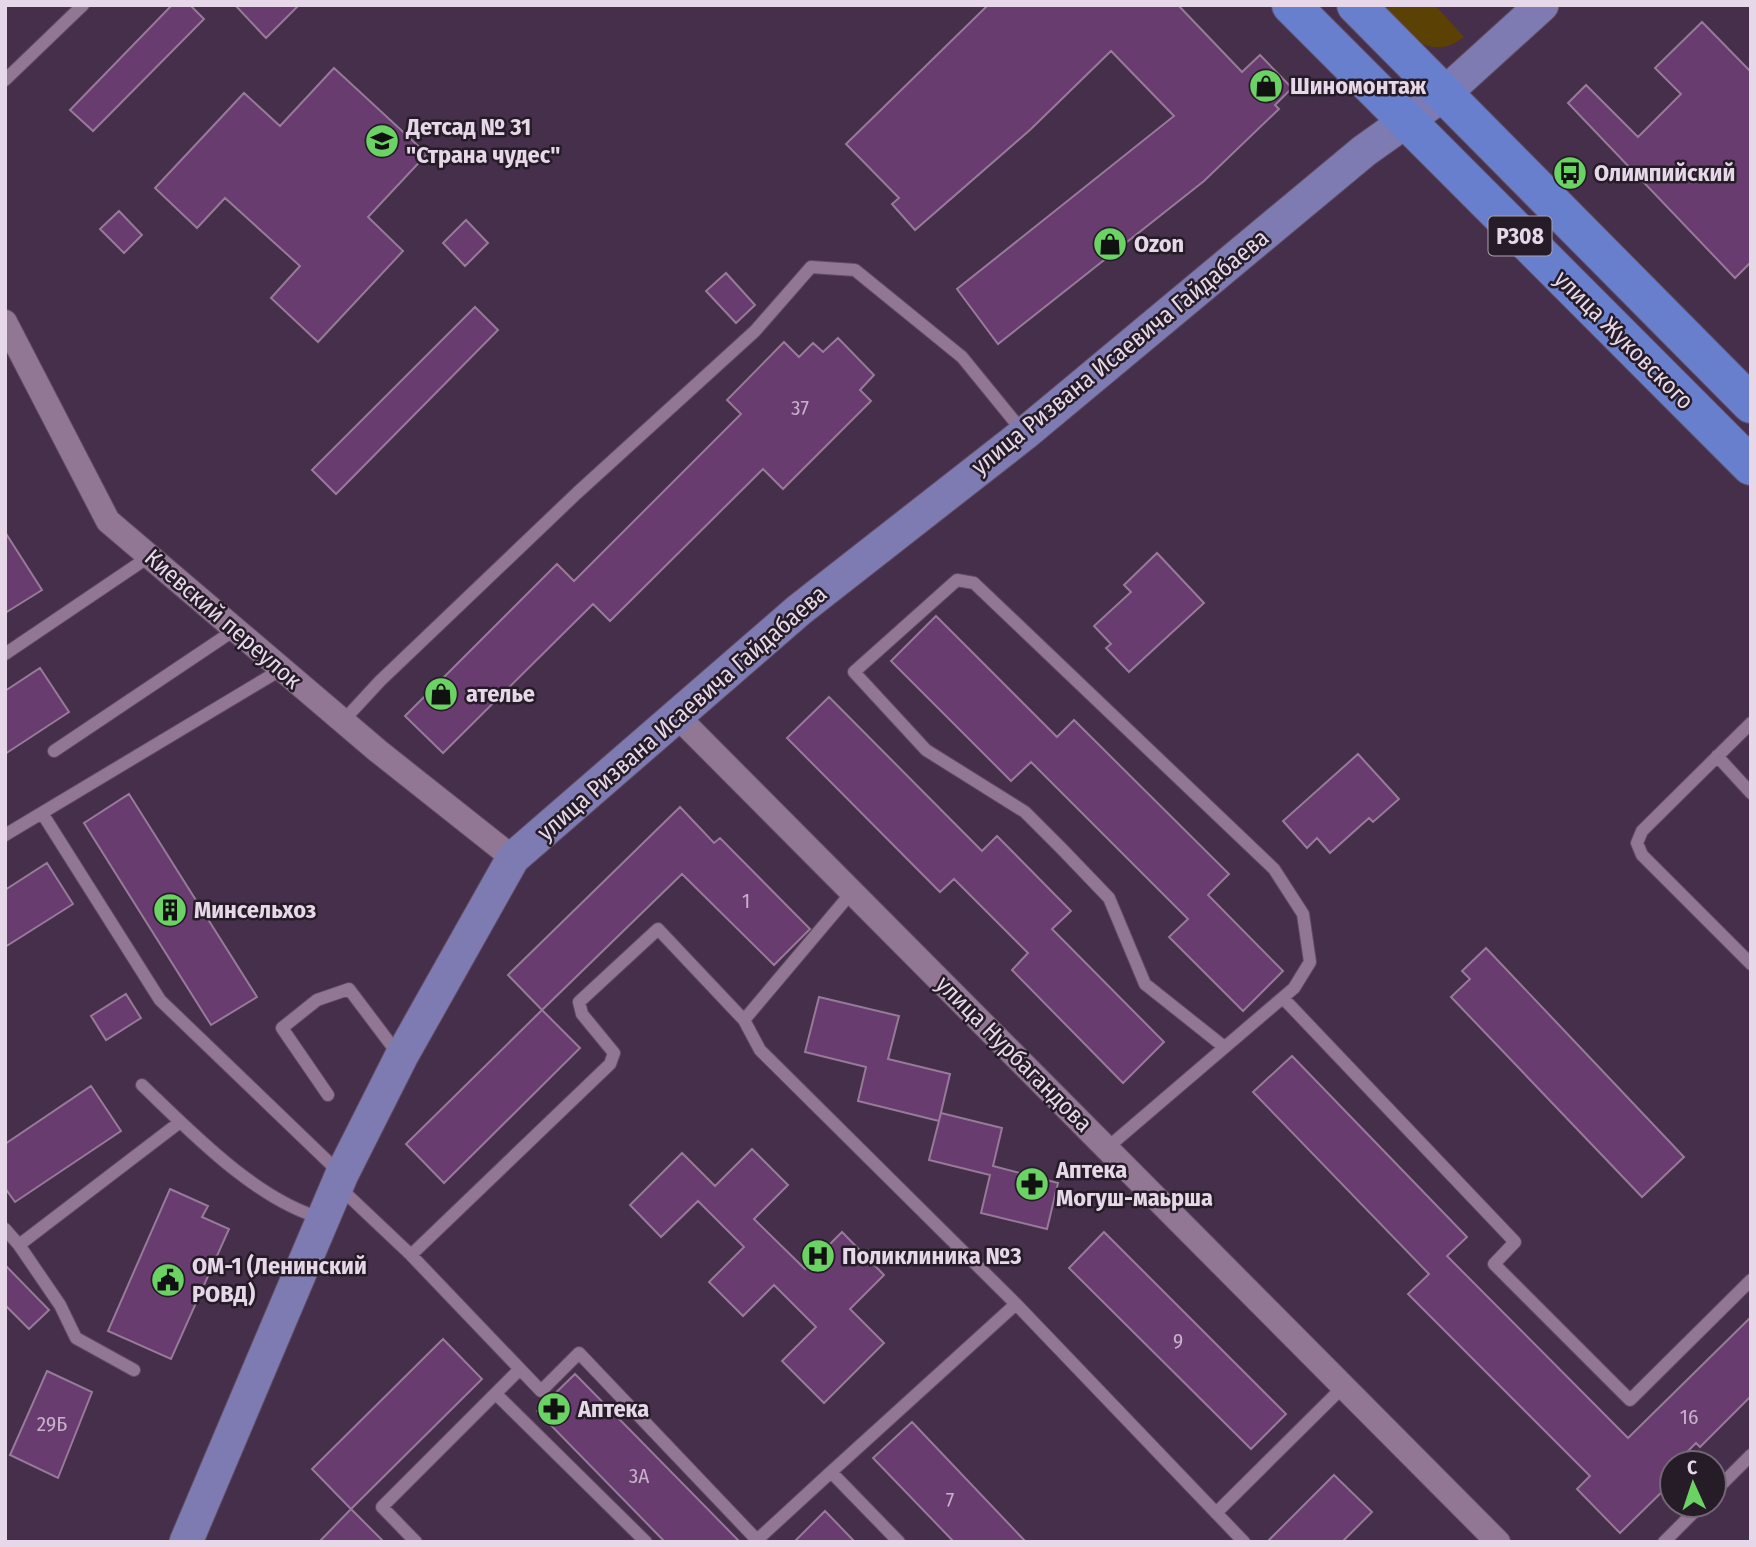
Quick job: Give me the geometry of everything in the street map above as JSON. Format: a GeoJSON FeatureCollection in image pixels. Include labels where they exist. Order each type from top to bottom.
{"type":"FeatureCollection","features":[{"type":"Feature","properties":{"kind":"main road","name":"улица Жуковского"},"geometry":{"type":"LineString","coordinates":[[1291,5],[1751,466]]}},
{"type":"Feature","properties":{"kind":"main road","name":"P308"},"geometry":{"type":"LineString","coordinates":[[1356,5],[1751,404]]}},
{"type":"Feature","properties":{"kind":"street","name":"улица Ризвана Исаевича Гайдабаева"},"geometry":{"type":"LineString","coordinates":[[191,1539],[339,1180],[401,1057],[513,858],[799,610],[1024,434],[1404,121],[1444,94],[1542,5]]}},
{"type":"Feature","properties":{"kind":"street","name":"Киевский переулок"},"geometry":{"type":"LineString","coordinates":[[5,322],[108,521],[343,721],[513,858]]}},
{"type":"Feature","properties":{"kind":"street","name":"улица Нурбагандова"},"geometry":{"type":"LineString","coordinates":[[677,716],[1498,1542]]}},
{"type":"Feature","properties":{"kind":"lane"},"geometry":{"type":"LineString","coordinates":[[5,80],[83,5]]}},
{"type":"Feature","properties":{"kind":"lane"},"geometry":{"type":"LineString","coordinates":[[343,721],[380,681],[577,493],[755,331],[811,267],[855,270],[962,357],[1024,434]]}},
{"type":"Feature","properties":{"kind":"lane"},"geometry":{"type":"LineString","coordinates":[[5,654],[150,556]]}},
{"type":"Feature","properties":{"kind":"lane"},"geometry":{"type":"LineString","coordinates":[[1107,1148],[1294,988],[1310,962],[1303,914],[1274,869],[974,583],[963,578],[952,583],[854,672],[926,750],[1025,812],[1052,839],[1110,898],[1146,984],[1223,1046]]}},
{"type":"Feature","properties":{"kind":"lane"},"geometry":{"type":"LineString","coordinates":[[54,751],[236,629]]}},
{"type":"Feature","properties":{"kind":"lane"},"geometry":{"type":"LineString","coordinates":[[5,835],[282,669]]}},
{"type":"Feature","properties":{"kind":"lane"},"geometry":{"type":"LineString","coordinates":[[1751,723],[1642,831],[1637,843],[1642,855],[1751,964]]}},
{"type":"Feature","properties":{"kind":"lane"},"geometry":{"type":"LineString","coordinates":[[1717,756],[1751,793]]}},
{"type":"Feature","properties":{"kind":"lane"},"geometry":{"type":"LineString","coordinates":[[42,813],[160,1000],[339,1180],[541,1391],[579,1353],[757,1540],[1016,1304]]}},
{"type":"Feature","properties":{"kind":"lane"},"geometry":{"type":"LineString","coordinates":[[744,1020],[852,892]]}},
{"type":"Feature","properties":{"kind":"lane"},"geometry":{"type":"LineString","coordinates":[[411,1255],[610,1064],[614,1053],[582,1014],[579,1002],[658,929],[744,1020],[760,1050],[1016,1304],[1244,1542]]}},
{"type":"Feature","properties":{"kind":"lane"},"geometry":{"type":"LineString","coordinates":[[328,1095],[282,1028],[317,1000],[349,989],[401,1057]]}},
{"type":"Feature","properties":{"kind":"lane"},"geometry":{"type":"LineString","coordinates":[[1283,998],[1515,1242],[1494,1264],[1630,1400],[1751,1280]]}},
{"type":"Feature","properties":{"kind":"lane"},"geometry":{"type":"LineString","coordinates":[[142,1085],[214,1156],[301,1213],[321,1219]]}},
{"type":"Feature","properties":{"kind":"lane"},"geometry":{"type":"LineString","coordinates":[[19,1245],[180,1122]]}},
{"type":"Feature","properties":{"kind":"lane"},"geometry":{"type":"LineString","coordinates":[[5,1228],[60,1305],[76,1338],[134,1370]]}},
{"type":"Feature","properties":{"kind":"lane"},"geometry":{"type":"LineString","coordinates":[[416,1542],[382,1507],[520,1369]]}},
{"type":"Feature","properties":{"kind":"lane"},"geometry":{"type":"LineString","coordinates":[[1216,1513],[1344,1386]]}},
{"type":"Feature","properties":{"kind":"lane"},"geometry":{"type":"LineString","coordinates":[[496,1394],[646,1542]]}},
{"type":"Feature","properties":{"kind":"lane"},"geometry":{"type":"LineString","coordinates":[[1728,1478],[1751,1455]]}},
{"type":"Feature","properties":{"kind":"lane"},"geometry":{"type":"LineString","coordinates":[[831,1472],[899,1542]]}},
{"type":"Feature","properties":{"kind":"lane"},"geometry":{"type":"LineString","coordinates":[[1664,1542],[1687,1519]]}},
{"type":"Feature","properties":{"kind":"shaded area"},"geometry":{"type":"Polygon","coordinates":[[[1376,5],[1435,5],[1464,37],[1451,45],[1427,46],[1406,33],[1376,5]]]}},
{"type":"Feature","properties":{"kind":"building"},"geometry":{"type":"Polygon","coordinates":[[[172,5],[190,5],[204,19],[93,131],[70,110],[172,5]]]}},
{"type":"Feature","properties":{"kind":"building"},"geometry":{"type":"Polygon","coordinates":[[[235,5],[299,5],[266,38],[235,5]]]}},
{"type":"Feature","properties":{"kind":"building"},"geometry":{"type":"Polygon","coordinates":[[[988,5],[1178,5],[1242,72],[1260,55],[1292,88],[1275,105],[1279,109],[1204,181],[998,344],[957,289],[1174,116],[1111,51],[1031,129],[915,230],[892,204],[899,198],[846,144],[988,5]]]}},
{"type":"Feature","properties":{"kind":"building"},"geometry":{"type":"Polygon","coordinates":[[[1702,22],[1751,72],[1751,262],[1735,278],[1568,103],[1586,85],[1638,137],[1681,94],[1655,68],[1702,22]]]}},
{"type":"Feature","properties":{"kind":"building"},"geometry":{"type":"Polygon","coordinates":[[[334,68],[427,154],[368,217],[403,251],[318,342],[271,298],[300,266],[225,198],[197,228],[155,188],[244,93],[280,126],[334,68]]]}},
{"type":"Feature","properties":{"kind":"building"},"geometry":{"type":"Polygon","coordinates":[[[119,211],[142,235],[124,253],[100,229],[119,211]]]}},
{"type":"Feature","properties":{"kind":"building"},"geometry":{"type":"Polygon","coordinates":[[[466,220],[488,243],[465,266],[443,243],[466,220]]]}},
{"type":"Feature","properties":{"kind":"building"},"geometry":{"type":"Polygon","coordinates":[[[726,273],[755,305],[736,323],[706,291],[726,273]]]}},
{"type":"Feature","properties":{"kind":"building"},"geometry":{"type":"Polygon","coordinates":[[[475,307],[498,330],[336,494],[312,470],[475,307]]]}},
{"type":"Feature","properties":{"kind":"building"},"geometry":{"type":"Polygon","coordinates":[[[838,338],[874,375],[860,390],[871,401],[783,489],[763,469],[610,621],[593,604],[443,753],[405,716],[557,564],[574,581],[741,414],[727,400],[784,342],[799,357],[813,343],[823,352],[838,338]]]}},
{"type":"Feature","properties":{"kind":"building"},"geometry":{"type":"Polygon","coordinates":[[[5,532],[42,590],[5,613],[5,532]]]}},
{"type":"Feature","properties":{"kind":"building"},"geometry":{"type":"Polygon","coordinates":[[[1157,553],[1204,603],[1129,672],[1106,648],[1111,644],[1094,626],[1131,592],[1124,585],[1157,553]]]}},
{"type":"Feature","properties":{"kind":"building"},"geometry":{"type":"Polygon","coordinates":[[[936,616],[1057,737],[1074,720],[1229,874],[1208,895],[1283,971],[1243,1011],[1169,937],[1188,919],[1031,762],[1011,781],[891,661],[936,616]]]}},
{"type":"Feature","properties":{"kind":"building"},"geometry":{"type":"Polygon","coordinates":[[[40,668],[69,712],[5,754],[5,691],[40,668]]]}},
{"type":"Feature","properties":{"kind":"building"},"geometry":{"type":"Polygon","coordinates":[[[829,697],[982,851],[997,836],[1071,911],[1052,929],[1164,1042],[1123,1083],[1012,970],[1028,953],[954,879],[940,892],[787,738],[829,697]]]}},
{"type":"Feature","properties":{"kind":"building"},"geometry":{"type":"Polygon","coordinates":[[[1358,754],[1399,799],[1373,822],[1369,818],[1330,853],[1317,838],[1307,848],[1283,821],[1358,754]]]}},
{"type":"Feature","properties":{"kind":"building","name":"Минсельхоз"},"geometry":{"type":"Polygon","coordinates":[[[129,794],[257,997],[211,1025],[84,823],[129,794]]]}},
{"type":"Feature","properties":{"kind":"building"},"geometry":{"type":"Polygon","coordinates":[[[680,807],[714,843],[720,838],[810,929],[774,965],[682,874],[542,1010],[508,975],[680,807]]]}},
{"type":"Feature","properties":{"kind":"building"},"geometry":{"type":"Polygon","coordinates":[[[47,863],[73,904],[5,947],[5,890],[47,863]]]}},
{"type":"Feature","properties":{"kind":"building"},"geometry":{"type":"Polygon","coordinates":[[[1486,948],[1684,1157],[1642,1197],[1451,997],[1470,979],[1462,971],[1486,948]]]}},
{"type":"Feature","properties":{"kind":"building"},"geometry":{"type":"Polygon","coordinates":[[[126,994],[141,1018],[106,1040],[91,1016],[126,994]]]}},
{"type":"Feature","properties":{"kind":"building"},"geometry":{"type":"Polygon","coordinates":[[[819,997],[899,1016],[888,1059],[950,1074],[939,1121],[858,1101],[866,1067],[805,1052],[819,997]]]}},
{"type":"Feature","properties":{"kind":"building"},"geometry":{"type":"Polygon","coordinates":[[[542,1010],[580,1048],[444,1183],[406,1144],[542,1010]]]}},
{"type":"Feature","properties":{"kind":"building"},"geometry":{"type":"Polygon","coordinates":[[[1292,1056],[1467,1237],[1447,1256],[1628,1438],[1751,1317],[1751,1396],[1700,1447],[1696,1443],[1690,1449],[1658,1449],[1658,1496],[1620,1533],[1577,1489],[1590,1476],[1408,1294],[1429,1274],[1253,1092],[1292,1056]]]}},
{"type":"Feature","properties":{"kind":"building"},"geometry":{"type":"Polygon","coordinates":[[[91,1086],[121,1131],[15,1202],[5,1188],[5,1144],[91,1086]]]}},
{"type":"Feature","properties":{"kind":"building"},"geometry":{"type":"Polygon","coordinates":[[[941,1113],[1002,1128],[993,1166],[1058,1183],[1047,1229],[981,1213],[990,1175],[929,1160],[941,1113]]]}},
{"type":"Feature","properties":{"kind":"building"},"geometry":{"type":"Polygon","coordinates":[[[752,1149],[788,1185],[754,1219],[805,1269],[842,1232],[884,1275],[850,1309],[884,1343],[824,1403],[782,1361],[816,1327],[774,1285],[743,1316],[709,1282],[744,1247],[698,1201],[661,1237],[630,1205],[682,1153],[715,1186],[752,1149]]]}},
{"type":"Feature","properties":{"kind":"building","name":"ОМ-1 (Ленинский РОВД)"},"geometry":{"type":"Polygon","coordinates":[[[170,1189],[208,1206],[202,1217],[229,1229],[171,1359],[108,1331],[170,1189]]]}},
{"type":"Feature","properties":{"kind":"building"},"geometry":{"type":"Polygon","coordinates":[[[1104,1232],[1286,1414],[1251,1449],[1069,1268],[1104,1232]]]}},
{"type":"Feature","properties":{"kind":"building"},"geometry":{"type":"Polygon","coordinates":[[[5,1265],[49,1310],[29,1329],[5,1305],[5,1265]]]}},
{"type":"Feature","properties":{"kind":"building"},"geometry":{"type":"Polygon","coordinates":[[[443,1339],[482,1379],[351,1509],[312,1469],[443,1339]]]}},
{"type":"Feature","properties":{"kind":"building"},"geometry":{"type":"Polygon","coordinates":[[[47,1371],[92,1392],[58,1478],[10,1455],[47,1371]]]}},
{"type":"Feature","properties":{"kind":"building"},"geometry":{"type":"Polygon","coordinates":[[[575,1374],[740,1542],[665,1542],[537,1411],[575,1374]]]}},
{"type":"Feature","properties":{"kind":"building"},"geometry":{"type":"Polygon","coordinates":[[[912,1422],[1026,1542],[954,1542],[873,1458],[912,1422]]]}},
{"type":"Feature","properties":{"kind":"building"},"geometry":{"type":"Polygon","coordinates":[[[1334,1475],[1372,1512],[1342,1542],[1267,1542],[1334,1475]]]}},
{"type":"Feature","properties":{"kind":"building"},"geometry":{"type":"Polygon","coordinates":[[[351,1509],[384,1542],[319,1542],[351,1509]]]}},
{"type":"Feature","properties":{"kind":"building"},"geometry":{"type":"Polygon","coordinates":[[[825,1511],[855,1542],[794,1542],[825,1511]]]}},
{"type":"Feature","properties":{"kind":"place","name":"Шиномонтаж"},"geometry":{"type":"Point","coordinates":[1266,86]}},
{"type":"Feature","properties":{"kind":"place","name":"Детсад № 31 \"Страна чудес\""},"geometry":{"type":"Point","coordinates":[382,141]}},
{"type":"Feature","properties":{"kind":"place","name":"Олимпийский"},"geometry":{"type":"Point","coordinates":[1570,173]}},
{"type":"Feature","properties":{"kind":"place","name":"Ozon"},"geometry":{"type":"Point","coordinates":[1110,244]}},
{"type":"Feature","properties":{"kind":"place","name":"ателье"},"geometry":{"type":"Point","coordinates":[441,694]}},
{"type":"Feature","properties":{"kind":"place","name":"Минсельхоз"},"geometry":{"type":"Point","coordinates":[170,910]}},
{"type":"Feature","properties":{"kind":"place","name":"Аптека Могуш-маьрша"},"geometry":{"type":"Point","coordinates":[1032,1184]}},
{"type":"Feature","properties":{"kind":"place","name":"Поликлиника №3"},"geometry":{"type":"Point","coordinates":[818,1256]}},
{"type":"Feature","properties":{"kind":"place","name":"ОМ-1 (Ленинский РОВД)"},"geometry":{"type":"Point","coordinates":[168,1280]}},
{"type":"Feature","properties":{"kind":"place","name":"Аптека"},"geometry":{"type":"Point","coordinates":[554,1409]}}]}
